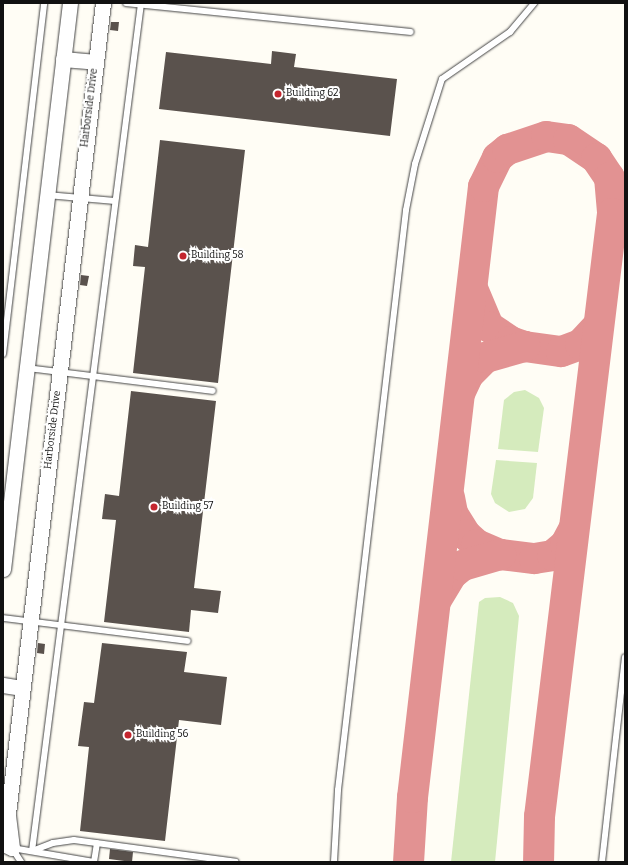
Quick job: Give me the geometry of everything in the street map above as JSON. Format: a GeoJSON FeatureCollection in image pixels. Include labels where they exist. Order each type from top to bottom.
{"type":"FeatureCollection","features":[{"type":"Feature","properties":{"kind":"street"},"geometry":{"type":"LineString","coordinates":[[3,568],[70,3]]}},
{"type":"Feature","properties":{"kind":"street","name":"Harborside Drive"},"geometry":{"type":"LineString","coordinates":[[7,846],[8,814],[103,3]]}},
{"type":"Feature","properties":{"kind":"street"},"geometry":{"type":"LineString","coordinates":[[63,59],[96,62]]}},
{"type":"Feature","properties":{"kind":"street"},"geometry":{"type":"LineString","coordinates":[[3,685],[23,688]]}},
{"type":"Feature","properties":{"kind":"lane"},"geometry":{"type":"LineString","coordinates":[[3,354],[44,3]]}},
{"type":"Feature","properties":{"kind":"lane"},"geometry":{"type":"LineString","coordinates":[[126,3],[411,32]]}},
{"type":"Feature","properties":{"kind":"lane"},"geometry":{"type":"LineString","coordinates":[[334,862],[339,782],[406,210],[415,164],[442,78],[510,32],[534,3]]}},
{"type":"Feature","properties":{"kind":"lane"},"geometry":{"type":"LineString","coordinates":[[32,851],[141,4]]}},
{"type":"Feature","properties":{"kind":"lane"},"geometry":{"type":"LineString","coordinates":[[47,195],[115,201]]}},
{"type":"Feature","properties":{"kind":"lane"},"geometry":{"type":"LineString","coordinates":[[27,368],[213,391]]}},
{"type":"Feature","properties":{"kind":"lane"},"geometry":{"type":"LineString","coordinates":[[3,618],[188,641]]}},
{"type":"Feature","properties":{"kind":"lane"},"geometry":{"type":"LineString","coordinates":[[602,862],[625,657]]}},
{"type":"Feature","properties":{"kind":"lane"},"geometry":{"type":"LineString","coordinates":[[32,851],[63,840],[97,842],[236,862]]}},
{"type":"Feature","properties":{"kind":"lane"},"geometry":{"type":"LineString","coordinates":[[7,846],[94,862],[97,842]]}},
{"type":"Feature","properties":{"kind":"lane"},"geometry":{"type":"LineString","coordinates":[[7,846],[21,862]]}},
{"type":"Feature","properties":{"kind":"green space"},"geometry":{"type":"Polygon","coordinates":[[[525,390],[539,398],[544,408],[538,452],[498,449],[504,400],[514,392],[525,390]]]}},
{"type":"Feature","properties":{"kind":"green space"},"geometry":{"type":"Polygon","coordinates":[[[496,460],[537,463],[533,498],[525,509],[509,512],[495,503],[491,494],[496,460]]]}},
{"type":"Feature","properties":{"kind":"green space"},"geometry":{"type":"Polygon","coordinates":[[[500,597],[513,603],[519,616],[495,862],[451,862],[479,602],[485,598],[500,597]]]}},
{"type":"Feature","properties":{"kind":"building"},"geometry":{"type":"Polygon","coordinates":[[[111,22],[119,22],[118,31],[110,30],[111,22]]]}},
{"type":"Feature","properties":{"kind":"building","name":"Building 62"},"geometry":{"type":"Polygon","coordinates":[[[272,51],[296,54],[294,67],[397,79],[390,136],[159,109],[166,52],[271,64],[272,51]]]}},
{"type":"Feature","properties":{"kind":"building","name":"Building 58"},"geometry":{"type":"Polygon","coordinates":[[[160,140],[245,150],[218,383],[133,373],[145,267],[133,266],[135,245],[148,247],[160,140]]]}},
{"type":"Feature","properties":{"kind":"building"},"geometry":{"type":"Polygon","coordinates":[[[81,275],[89,276],[87,286],[80,285],[81,275]]]}},
{"type":"Feature","properties":{"kind":"building","name":"Building 57"},"geometry":{"type":"Polygon","coordinates":[[[131,391],[216,401],[194,588],[221,591],[218,613],[191,610],[189,632],[104,622],[116,520],[102,519],[105,494],[119,496],[131,391]]]}},
{"type":"Feature","properties":{"kind":"building"},"geometry":{"type":"Polygon","coordinates":[[[38,643],[45,644],[44,654],[37,653],[38,643]]]}},
{"type":"Feature","properties":{"kind":"building","name":"Building 56"},"geometry":{"type":"Polygon","coordinates":[[[102,643],[187,652],[184,672],[227,677],[221,725],[179,720],[165,841],[80,831],[89,747],[78,746],[84,702],[94,703],[102,643]]]}},
{"type":"Feature","properties":{"kind":"building"},"geometry":{"type":"Polygon","coordinates":[[[110,849],[133,852],[132,862],[109,859],[110,849]]]}},
{"type":"Feature","properties":{"kind":"taxiway"},"geometry":{"type":"LineString","coordinates":[[408,862],[412,797],[483,186],[497,157],[507,149],[546,136],[568,139],[596,158],[609,177],[612,213],[539,816],[538,862]]}},
{"type":"Feature","properties":{"kind":"taxiway"},"geometry":{"type":"LineString","coordinates":[[472,288],[488,326],[510,341],[524,346],[561,351],[580,344],[598,325]]}},
{"type":"Feature","properties":{"kind":"taxiway"},"geometry":{"type":"LineString","coordinates":[[460,391],[468,374],[485,357],[524,346]]}},
{"type":"Feature","properties":{"kind":"taxiway"},"geometry":{"type":"LineString","coordinates":[[449,497],[452,513],[465,534],[476,544],[500,554],[534,558],[552,555],[565,544],[573,529]]}},
{"type":"Feature","properties":{"kind":"taxiway"},"geometry":{"type":"LineString","coordinates":[[436,599],[451,574],[462,565],[500,554]]}},
{"type":"Feature","properties":{"kind":"place","name":"Building 62"},"geometry":{"type":"Point","coordinates":[278,94]}},
{"type":"Feature","properties":{"kind":"place","name":"Building 58"},"geometry":{"type":"Point","coordinates":[183,256]}},
{"type":"Feature","properties":{"kind":"place","name":"Building 57"},"geometry":{"type":"Point","coordinates":[154,507]}},
{"type":"Feature","properties":{"kind":"place","name":"Building 56"},"geometry":{"type":"Point","coordinates":[128,735]}}]}
